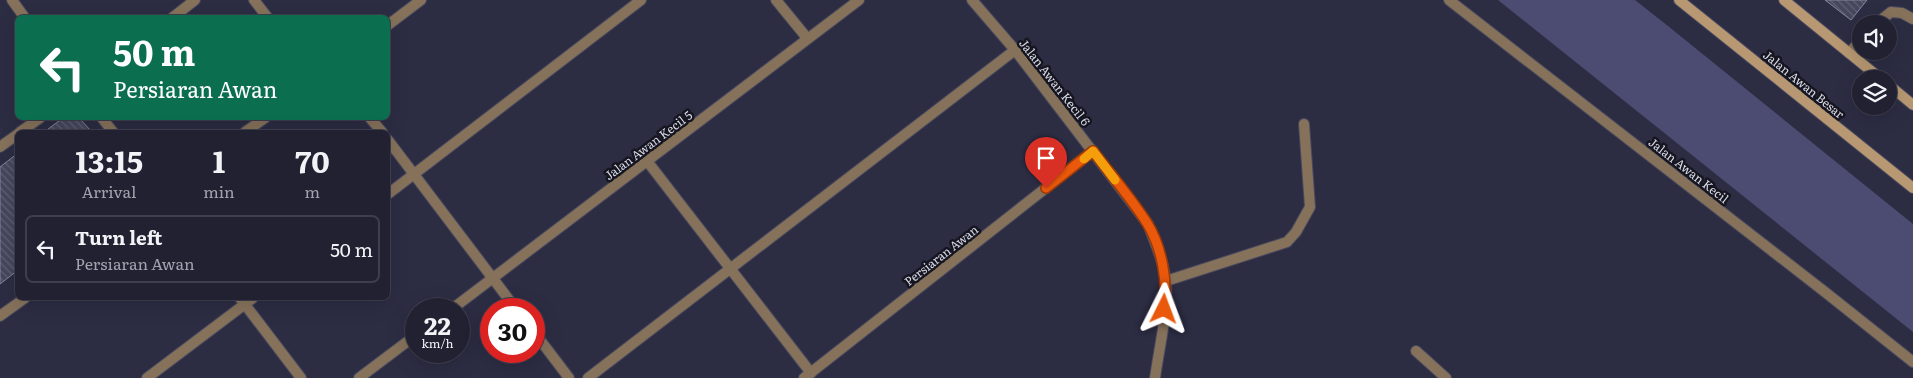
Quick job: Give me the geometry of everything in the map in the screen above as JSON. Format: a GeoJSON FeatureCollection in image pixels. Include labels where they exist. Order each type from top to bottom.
{"type":"FeatureCollection","features":[{"type":"Feature","properties":{"kind":"main road","name":"Jalan Awan Besar"},"geometry":{"type":"LineString","coordinates":[[1679,0],[1913,188]]}},
{"type":"Feature","properties":{"kind":"main road"},"geometry":{"type":"LineString","coordinates":[[1784,0],[1870,70]]}},
{"type":"Feature","properties":{"kind":"main road"},"geometry":{"type":"LineString","coordinates":[[1897,92],[1913,105]]}},
{"type":"Feature","properties":{"kind":"street"},"geometry":{"type":"LineString","coordinates":[[12,0],[23,15]]}},
{"type":"Feature","properties":{"kind":"street"},"geometry":{"type":"LineString","coordinates":[[176,15],[195,0]]}},
{"type":"Feature","properties":{"kind":"street"},"geometry":{"type":"LineString","coordinates":[[254,0],[266,15]]}},
{"type":"Feature","properties":{"kind":"street"},"geometry":{"type":"LineString","coordinates":[[390,23],[421,0]]}},
{"type":"Feature","properties":{"kind":"street"},"geometry":{"type":"LineString","coordinates":[[390,192],[641,0]]}},
{"type":"Feature","properties":{"kind":"street"},"geometry":{"type":"LineString","coordinates":[[776,0],[807,38]]}},
{"type":"Feature","properties":{"kind":"street","name":"Jalan Awan Kecil 5"},"geometry":{"type":"LineString","coordinates":[[467,298],[858,0]]}},
{"type":"Feature","properties":{"kind":"street","name":"Jalan Awan Kecil 6"},"geometry":{"type":"LineString","coordinates":[[972,0],[1015,50],[1148,224],[1160,255],[1166,281],[1166,296],[1155,378]]}},
{"type":"Feature","properties":{"kind":"street","name":"Jalan Awan Kecil"},"geometry":{"type":"LineString","coordinates":[[1449,0],[1913,362]]}},
{"type":"Feature","properties":{"kind":"street"},"geometry":{"type":"LineString","coordinates":[[1888,15],[1892,12],[1902,13],[1913,19]]}},
{"type":"Feature","properties":{"kind":"street"},"geometry":{"type":"LineString","coordinates":[[588,378],[1015,50]]}},
{"type":"Feature","properties":{"kind":"street"},"geometry":{"type":"LineString","coordinates":[[1849,53],[1852,50]]}},
{"type":"Feature","properties":{"kind":"street"},"geometry":{"type":"LineString","coordinates":[[23,130],[37,120]]}},
{"type":"Feature","properties":{"kind":"street"},"geometry":{"type":"LineString","coordinates":[[104,120],[111,130]]}},
{"type":"Feature","properties":{"kind":"street"},"geometry":{"type":"LineString","coordinates":[[247,130],[261,120]]}},
{"type":"Feature","properties":{"kind":"street"},"geometry":{"type":"LineString","coordinates":[[372,120],[380,130]]}},
{"type":"Feature","properties":{"kind":"street"},"geometry":{"type":"LineString","coordinates":[[1166,281],[1287,242],[1296,232],[1310,207],[1304,124]]}},
{"type":"Feature","properties":{"kind":"street"},"geometry":{"type":"LineString","coordinates":[[0,147],[15,136]]}},
{"type":"Feature","properties":{"kind":"street"},"geometry":{"type":"LineString","coordinates":[[390,143],[508,298]]}},
{"type":"Feature","properties":{"kind":"street","name":"Persiaran Awan"},"geometry":{"type":"LineString","coordinates":[[808,375],[1093,151]]}},
{"type":"Feature","properties":{"kind":"street"},"geometry":{"type":"LineString","coordinates":[[647,161],[808,375]]}},
{"type":"Feature","properties":{"kind":"street"},"geometry":{"type":"LineString","coordinates":[[0,316],[22,300]]}},
{"type":"Feature","properties":{"kind":"street"},"geometry":{"type":"LineString","coordinates":[[148,378],[246,300],[301,378]]}},
{"type":"Feature","properties":{"kind":"street"},"geometry":{"type":"LineString","coordinates":[[359,378],[405,343]]}},
{"type":"Feature","properties":{"kind":"street"},"geometry":{"type":"LineString","coordinates":[[545,347],[568,378]]}},
{"type":"Feature","properties":{"kind":"street"},"geometry":{"type":"LineString","coordinates":[[1416,351],[1446,378]]}},
{"type":"Feature","properties":{"kind":"shaded area"},"geometry":{"type":"Polygon","coordinates":[[[1498,0],[1635,0],[1668,26],[1913,224],[1913,332],[1498,0]]]}},
{"type":"Feature","properties":{"kind":"building"},"geometry":{"type":"Polygon","coordinates":[[[1825,0],[1867,0],[1855,15],[1852,15],[1851,20],[1825,0]]]}},
{"type":"Feature","properties":{"kind":"building"},"geometry":{"type":"Polygon","coordinates":[[[60,120],[81,120],[90,130],[47,130],[60,120]]]}},
{"type":"Feature","properties":{"kind":"building"},"geometry":{"type":"Polygon","coordinates":[[[15,155],[15,272],[0,284],[0,167],[15,155]]]}},
{"type":"Feature","properties":{"kind":"slow traffic"},"geometry":{"type":"LineString","coordinates":[[1084,159],[1093,151],[1115,180]]}},
{"type":"Feature","properties":{"kind":"route"},"geometry":{"type":"LineString","coordinates":[[1046,188],[1093,151],[1148,224],[1160,255],[1166,281],[1164,309]]}}]}
